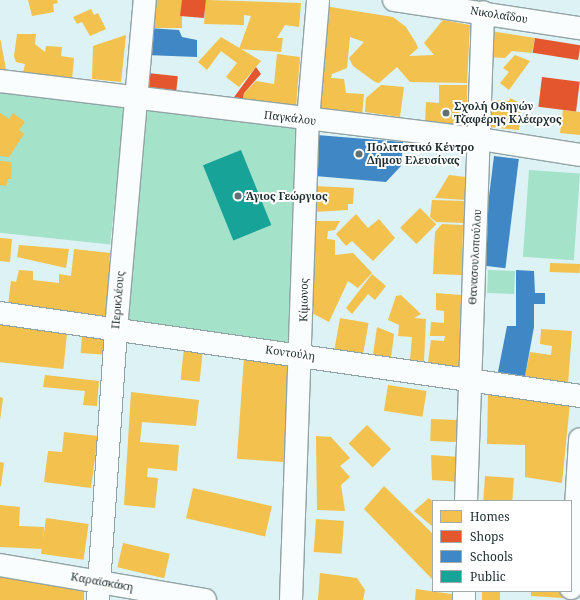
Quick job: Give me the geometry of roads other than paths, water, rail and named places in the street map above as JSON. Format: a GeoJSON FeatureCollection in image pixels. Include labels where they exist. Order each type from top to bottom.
{"type":"FeatureCollection","features":[{"type":"Feature","properties":{"kind":"street","name":"Περικλέους"},"geometry":{"type":"LineString","coordinates":[[98,591],[116,329],[135,96],[145,0]]}},
{"type":"Feature","properties":{"kind":"street","name":"Κίμωνος"},"geometry":{"type":"LineString","coordinates":[[291,600],[302,354],[308,120],[318,0]]}},
{"type":"Feature","properties":{"kind":"street","name":"Νικολαΐδου"},"geometry":{"type":"LineString","coordinates":[[394,0],[483,12],[580,28]]}},
{"type":"Feature","properties":{"kind":"street","name":"Θανασουλοπούλου"},"geometry":{"type":"LineString","coordinates":[[466,500],[469,381],[480,139],[483,12]]}},
{"type":"Feature","properties":{"kind":"street","name":"Παγκάλου"},"geometry":{"type":"LineString","coordinates":[[0,80],[135,96],[308,120],[480,139],[580,155]]}},
{"type":"Feature","properties":{"kind":"street","name":"Κοντούλη"},"geometry":{"type":"LineString","coordinates":[[0,313],[302,354],[469,381],[580,396]]}},
{"type":"Feature","properties":{"kind":"street"},"geometry":{"type":"LineString","coordinates":[[572,571],[580,439]]}},
{"type":"Feature","properties":{"kind":"street","name":"Καραϊσκάκη"},"geometry":{"type":"LineString","coordinates":[[0,565],[98,591],[204,600]]}},
{"type":"Feature","properties":{"kind":"place","name":"Σχολή Οδηγών Τζαφέρης Κλέαρχος"},"geometry":{"type":"Point","coordinates":[446,113]}},
{"type":"Feature","properties":{"kind":"place","name":"Πολιτιστικό Κέντρο Δήμου Ελευσίνας"},"geometry":{"type":"Point","coordinates":[359,154]}},
{"type":"Feature","properties":{"kind":"place","name":"Άγιος Γεώργιος"},"geometry":{"type":"Point","coordinates":[238,196]}}]}
